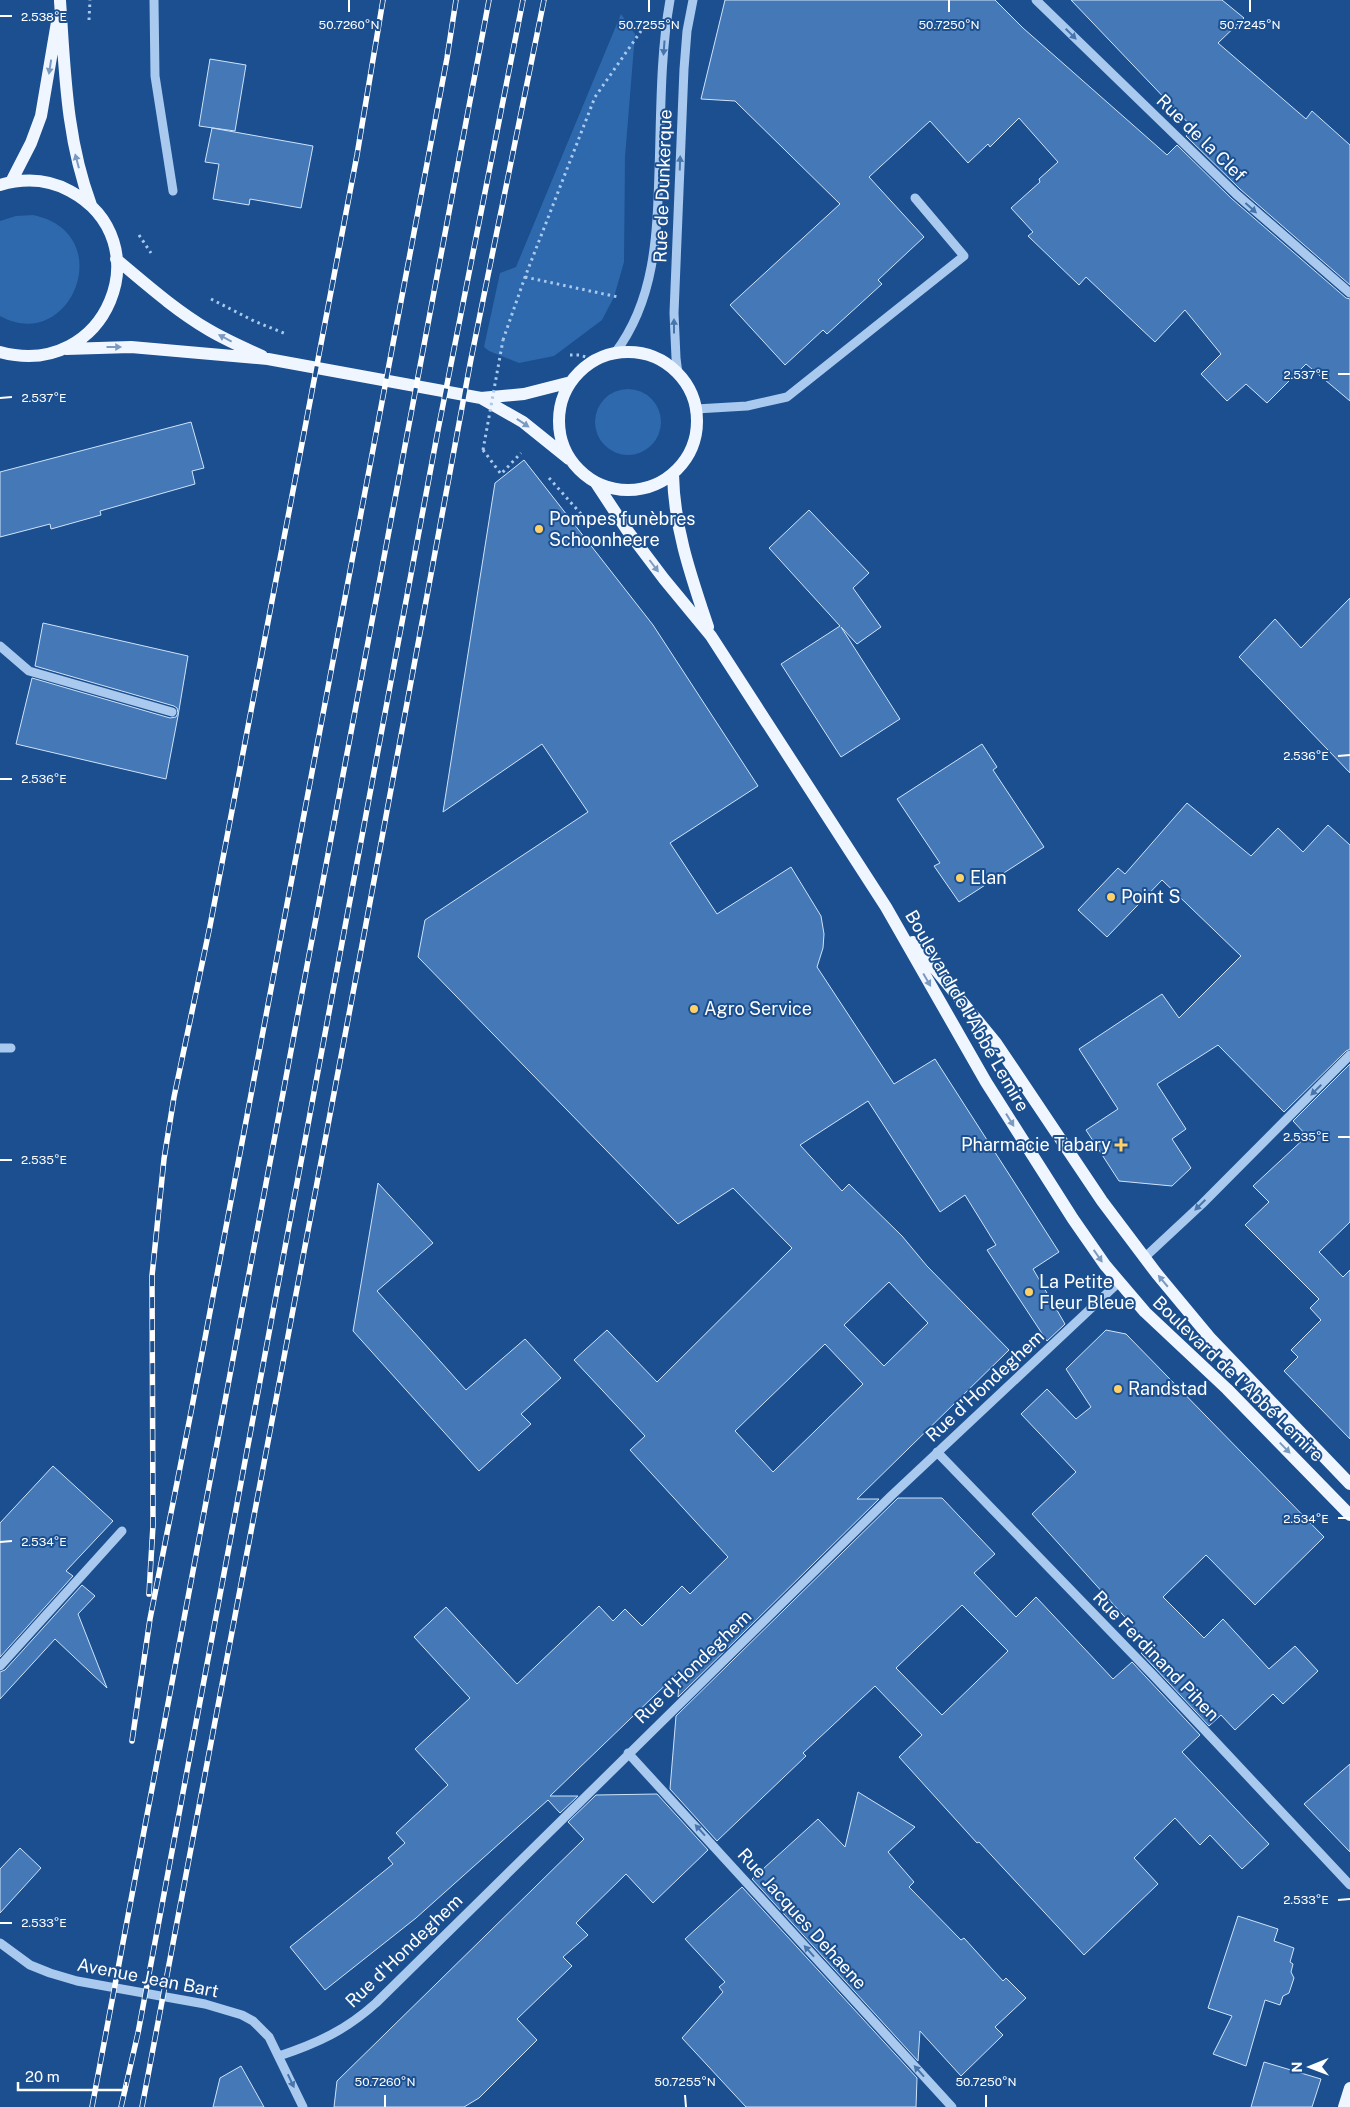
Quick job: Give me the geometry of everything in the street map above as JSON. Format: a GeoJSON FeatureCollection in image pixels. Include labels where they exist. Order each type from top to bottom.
{"type":"FeatureCollection","features":[{"type":"Feature","properties":{"kind":"main road"},"geometry":{"type":"LineString","coordinates":[[6,184],[31,143],[41,116],[60,1]]}},
{"type":"Feature","properties":{"kind":"main road"},"geometry":{"type":"LineString","coordinates":[[60,1],[70,125],[76,154],[92,207],[108,231],[116,259],[114,288],[103,316],[83,338],[66,349]]}},
{"type":"Feature","properties":{"kind":"main road"},"geometry":{"type":"LineString","coordinates":[[6,184],[30,180],[50,183],[77,195],[92,207]]}},
{"type":"Feature","properties":{"kind":"main road"},"geometry":{"type":"LineString","coordinates":[[116,259],[193,320],[268,360]]}},
{"type":"Feature","properties":{"kind":"main road"},"geometry":{"type":"LineString","coordinates":[[0,352],[33,357],[66,349],[145,348],[268,360],[481,398],[539,391],[572,382]]}},
{"type":"Feature","properties":{"kind":"main road"},"geometry":{"type":"LineString","coordinates":[[481,398],[523,422],[596,483],[611,488],[636,490],[651,487],[673,474],[688,456],[694,441],[697,425],[696,409],[688,387],[667,364],[653,356],[638,353],[615,353],[596,360],[580,372],[563,397],[559,422],[564,446],[572,461]]}},
{"type":"Feature","properties":{"kind":"main road","name":"Boulevard de l'Abbé Lemire"},"geometry":{"type":"LineString","coordinates":[[673,474],[674,505],[679,537],[711,636]]}},
{"type":"Feature","properties":{"kind":"main road","name":"Boulevard de l'Abbé Lemire"},"geometry":{"type":"LineString","coordinates":[[596,483],[627,530],[711,636],[886,907],[986,1082],[1073,1219],[1118,1283],[1144,1312],[1227,1389],[1350,1515]]}},
{"type":"Feature","properties":{"kind":"main road","name":"Boulevard de l'Abbé Lemire"},"geometry":{"type":"LineString","coordinates":[[886,907],[996,1043],[1102,1201],[1144,1258],[1216,1344],[1350,1484]]}},
{"type":"Feature","properties":{"kind":"main road"},"geometry":{"type":"LineString","coordinates":[[1344,2107],[1350,2088]]}},
{"type":"Feature","properties":{"kind":"street"},"geometry":{"type":"LineString","coordinates":[[154,0],[155,76],[174,191]]}},
{"type":"Feature","properties":{"kind":"street","name":"Rue de Dunkerque"},"geometry":{"type":"LineString","coordinates":[[678,374],[674,314],[684,69],[687,31],[693,0]]}},
{"type":"Feature","properties":{"kind":"street","name":"Rue de la Clef"},"geometry":{"type":"LineString","coordinates":[[1036,0],[1236,194],[1350,293]]}},
{"type":"Feature","properties":{"kind":"street","name":"Rue de Dunkerque"},"geometry":{"type":"LineString","coordinates":[[615,353],[637,318],[648,286],[654,254],[658,214],[663,61],[670,4]]}},
{"type":"Feature","properties":{"kind":"street"},"geometry":{"type":"LineString","coordinates":[[696,409],[747,406],[787,396],[964,256],[915,198]]}},
{"type":"Feature","properties":{"kind":"street"},"geometry":{"type":"LineString","coordinates":[[0,646],[29,671],[172,712]]}},
{"type":"Feature","properties":{"kind":"street"},"geometry":{"type":"LineString","coordinates":[[0,1048],[11,1048]]}},
{"type":"Feature","properties":{"kind":"street"},"geometry":{"type":"LineString","coordinates":[[1144,1258],[1202,1204],[1350,1056]]}},
{"type":"Feature","properties":{"kind":"street","name":"Rue d'Hondeghem"},"geometry":{"type":"LineString","coordinates":[[279,2056],[335,2034],[361,2016],[937,1452],[1118,1283]]}},
{"type":"Feature","properties":{"kind":"street","name":"Rue Ferdinand Pihen"},"geometry":{"type":"LineString","coordinates":[[937,1452],[1145,1667],[1350,1885]]}},
{"type":"Feature","properties":{"kind":"street"},"geometry":{"type":"LineString","coordinates":[[0,1666],[122,1531]]}},
{"type":"Feature","properties":{"kind":"street","name":"Rue Jacques Dehaene"},"geometry":{"type":"LineString","coordinates":[[628,1753],[949,2106]]}},
{"type":"Feature","properties":{"kind":"street","name":"Avenue Jean Bart"},"geometry":{"type":"LineString","coordinates":[[0,1943],[30,1965],[55,1975],[204,2004],[242,2015],[254,2021],[263,2028],[279,2056],[303,2107]]}},
{"type":"Feature","properties":{"kind":"path"},"geometry":{"type":"LineString","coordinates":[[526,455],[522,452],[501,474],[482,450],[504,340],[525,277],[595,97],[654,12],[670,4]]}},
{"type":"Feature","properties":{"kind":"path"},"geometry":{"type":"LineString","coordinates":[[135,230],[155,257]]}},
{"type":"Feature","properties":{"kind":"path"},"geometry":{"type":"LineString","coordinates":[[525,277],[622,298]]}},
{"type":"Feature","properties":{"kind":"path"},"geometry":{"type":"LineString","coordinates":[[206,296],[254,321],[290,336]]}},
{"type":"Feature","properties":{"kind":"path"},"geometry":{"type":"LineString","coordinates":[[566,356],[579,355],[596,360]]}},
{"type":"Feature","properties":{"kind":"path"},"geometry":{"type":"LineString","coordinates":[[491,372],[499,373]]}},
{"type":"Feature","properties":{"kind":"path"},"geometry":{"type":"LineString","coordinates":[[547,475],[600,536],[627,530]]}},
{"type":"Feature","properties":{"kind":"shaded area"},"geometry":{"type":"Polygon","coordinates":[[[621,14],[635,34],[625,157],[624,262],[614,297],[602,320],[554,356],[519,363],[489,351],[484,347],[500,273],[516,267],[621,14]]]}},
{"type":"Feature","properties":{"kind":"shaded area"},"geometry":{"type":"Polygon","coordinates":[[[33,215],[59,226],[75,244],[80,265],[76,287],[65,306],[47,319],[25,324],[0,316],[0,221],[16,216],[33,215]]]}},
{"type":"Feature","properties":{"kind":"shaded area"},"geometry":{"type":"Polygon","coordinates":[[[621,389],[635,389],[647,394],[656,403],[661,415],[659,435],[652,446],[635,455],[621,455],[609,450],[600,441],[595,429],[595,415],[600,403],[609,394],[621,389]]]}},
{"type":"Feature","properties":{"kind":"building"},"geometry":{"type":"Polygon","coordinates":[[[725,0],[995,0],[1023,28],[1167,155],[1177,145],[1232,199],[1346,298],[1350,299],[1350,401],[1306,364],[1267,403],[1246,384],[1227,401],[1201,374],[1221,354],[1185,310],[1155,342],[1086,277],[1079,285],[1028,236],[1033,232],[1011,208],[1040,182],[1039,179],[1058,162],[1019,118],[990,147],[988,144],[968,163],[930,121],[869,177],[924,237],[878,280],[882,284],[827,334],[823,330],[785,365],[730,305],[840,204],[735,101],[701,99],[725,0]]]}},
{"type":"Feature","properties":{"kind":"building"},"geometry":{"type":"Polygon","coordinates":[[[1071,0],[1222,0],[1244,18],[1218,43],[1306,119],[1312,111],[1350,145],[1350,285],[1240,189],[1186,136],[1193,128],[1071,0]]]}},
{"type":"Feature","properties":{"kind":"building"},"geometry":{"type":"Polygon","coordinates":[[[210,59],[246,65],[235,131],[199,126],[210,59]]]}},
{"type":"Feature","properties":{"kind":"building"},"geometry":{"type":"Polygon","coordinates":[[[212,128],[313,146],[301,208],[250,199],[249,205],[213,199],[219,164],[205,162],[212,128]]]}},
{"type":"Feature","properties":{"kind":"building"},"geometry":{"type":"Polygon","coordinates":[[[191,422],[204,468],[192,471],[195,484],[100,511],[101,515],[51,529],[50,524],[0,537],[0,472],[191,422]]]}},
{"type":"Feature","properties":{"kind":"building"},"geometry":{"type":"Polygon","coordinates":[[[524,460],[653,625],[758,786],[670,843],[717,914],[791,867],[821,916],[824,934],[823,948],[817,967],[894,1084],[935,1059],[1059,1252],[1033,1269],[1065,1324],[1047,1341],[987,1250],[996,1245],[965,1195],[940,1212],[868,1101],[800,1145],[842,1191],[849,1184],[902,1236],[927,1266],[1009,1350],[857,1499],[879,1499],[678,1697],[680,1671],[550,1796],[578,1796],[560,1813],[548,1800],[416,1918],[325,1990],[290,1947],[393,1864],[388,1858],[405,1843],[396,1833],[448,1785],[415,1749],[470,1698],[414,1637],[446,1607],[517,1684],[599,1606],[613,1621],[625,1609],[642,1626],[682,1586],[690,1594],[728,1557],[630,1450],[645,1436],[574,1360],[607,1330],[657,1382],[792,1248],[733,1188],[678,1224],[418,957],[425,920],[588,812],[542,744],[443,812],[495,483],[524,460]],[[889,1282],[844,1325],[884,1366],[928,1323],[889,1282]],[[825,1344],[735,1431],[773,1472],[863,1384],[825,1344]]]}},
{"type":"Feature","properties":{"kind":"building"},"geometry":{"type":"Polygon","coordinates":[[[809,510],[869,573],[853,588],[881,627],[857,644],[841,627],[900,719],[841,757],[781,664],[840,626],[769,548],[809,510]]]}},
{"type":"Feature","properties":{"kind":"building"},"geometry":{"type":"Polygon","coordinates":[[[1350,598],[1350,773],[1239,657],[1275,619],[1301,648],[1350,598]]]}},
{"type":"Feature","properties":{"kind":"building"},"geometry":{"type":"Polygon","coordinates":[[[43,623],[188,656],[178,716],[166,779],[16,744],[32,678],[170,718],[176,717],[178,713],[177,708],[174,706],[35,666],[43,623]]]}},
{"type":"Feature","properties":{"kind":"building"},"geometry":{"type":"Polygon","coordinates":[[[982,744],[997,767],[993,770],[1044,847],[959,902],[934,866],[940,863],[897,799],[982,744]]]}},
{"type":"Feature","properties":{"kind":"building"},"geometry":{"type":"Polygon","coordinates":[[[1187,803],[1251,856],[1278,828],[1303,852],[1328,825],[1350,845],[1350,1049],[1284,1112],[1218,1045],[1157,1084],[1186,1129],[1172,1139],[1191,1168],[1172,1186],[1119,1181],[1086,1130],[1118,1109],[1079,1049],[1162,994],[1179,1018],[1241,956],[1162,880],[1107,937],[1078,910],[1118,868],[1125,874],[1187,803]]]}},
{"type":"Feature","properties":{"kind":"building"},"geometry":{"type":"Polygon","coordinates":[[[1350,1064],[1350,1222],[1319,1252],[1343,1277],[1350,1270],[1350,1439],[1284,1371],[1298,1357],[1291,1350],[1321,1320],[1310,1308],[1319,1299],[1245,1225],[1269,1202],[1253,1186],[1307,1136],[1293,1121],[1350,1064]]]}},
{"type":"Feature","properties":{"kind":"building"},"geometry":{"type":"Polygon","coordinates":[[[378,1183],[433,1243],[377,1291],[466,1390],[525,1339],[561,1378],[521,1414],[531,1424],[479,1471],[353,1331],[378,1183]]]}},
{"type":"Feature","properties":{"kind":"building"},"geometry":{"type":"Polygon","coordinates":[[[1106,1330],[1126,1334],[1324,1537],[1255,1605],[1206,1555],[1163,1597],[1204,1638],[1223,1619],[1269,1669],[1295,1646],[1318,1671],[1283,1704],[1273,1694],[1235,1730],[1221,1715],[1209,1726],[1141,1653],[1150,1645],[1032,1514],[1076,1472],[1021,1414],[1047,1389],[1076,1419],[1091,1407],[1066,1369],[1106,1330]]]}},
{"type":"Feature","properties":{"kind":"building"},"geometry":{"type":"Polygon","coordinates":[[[53,1466],[113,1521],[66,1571],[73,1576],[0,1657],[0,1523],[53,1466]]]}},
{"type":"Feature","properties":{"kind":"building"},"geometry":{"type":"Polygon","coordinates":[[[898,1498],[942,1498],[995,1554],[974,1573],[1016,1617],[1036,1597],[1113,1679],[1132,1662],[1200,1735],[1182,1752],[1269,1844],[1242,1869],[1210,1835],[1200,1845],[1175,1818],[1134,1858],[1158,1884],[1084,1955],[979,1842],[977,1843],[899,1757],[922,1735],[875,1686],[803,1753],[806,1756],[717,1841],[670,1789],[676,1716],[898,1498]],[[962,1605],[896,1668],[942,1715],[1008,1651],[962,1605]]]}},
{"type":"Feature","properties":{"kind":"building"},"geometry":{"type":"Polygon","coordinates":[[[82,1585],[95,1596],[78,1614],[107,1688],[55,1639],[0,1699],[0,1672],[5,1670],[82,1585]]]}},
{"type":"Feature","properties":{"kind":"building"},"geometry":{"type":"Polygon","coordinates":[[[1350,1764],[1350,1852],[1304,1804],[1350,1764]]]}},
{"type":"Feature","properties":{"kind":"building"},"geometry":{"type":"Polygon","coordinates":[[[858,1792],[915,1827],[888,1852],[914,1882],[909,1887],[961,1940],[964,1938],[1003,1981],[1006,1978],[1026,1998],[995,2027],[1003,2035],[961,2076],[920,2031],[918,2061],[752,1879],[818,1819],[845,1847],[858,1792]]]}},
{"type":"Feature","properties":{"kind":"building"},"geometry":{"type":"Polygon","coordinates":[[[657,1794],[708,1850],[653,1903],[626,1874],[576,1923],[588,1935],[563,1957],[572,1966],[517,2019],[537,2040],[479,2098],[464,2107],[334,2107],[337,2081],[584,1839],[568,1822],[596,1795],[657,1794]]]}},
{"type":"Feature","properties":{"kind":"building"},"geometry":{"type":"Polygon","coordinates":[[[20,1848],[41,1868],[0,1913],[0,1869],[20,1848]]]}},
{"type":"Feature","properties":{"kind":"building"},"geometry":{"type":"Polygon","coordinates":[[[742,1887],[917,2078],[916,2107],[746,2107],[682,2038],[723,1992],[719,1987],[725,1982],[685,1939],[742,1887]]]}},
{"type":"Feature","properties":{"kind":"building"},"geometry":{"type":"Polygon","coordinates":[[[1238,1916],[1278,1929],[1274,1941],[1294,1948],[1290,1962],[1293,1964],[1291,1972],[1294,1978],[1289,1993],[1283,1996],[1280,2005],[1265,2000],[1246,2066],[1213,2054],[1232,2016],[1208,2008],[1238,1916]]]}},
{"type":"Feature","properties":{"kind":"building"},"geometry":{"type":"Polygon","coordinates":[[[1264,2062],[1321,2079],[1312,2107],[1251,2107],[1264,2062]]]}},
{"type":"Feature","properties":{"kind":"building"},"geometry":{"type":"Polygon","coordinates":[[[241,2066],[264,2107],[213,2107],[220,2078],[241,2066]]]}},
{"type":"Feature","properties":{"kind":"railway"},"geometry":{"type":"LineString","coordinates":[[149,1594],[153,1525],[152,1276],[164,1159],[174,1097],[210,926],[357,155],[383,0]]}},
{"type":"Feature","properties":{"kind":"railway"},"geometry":{"type":"LineString","coordinates":[[132,1741],[150,1619],[192,1407],[447,58],[456,0]]}},
{"type":"Feature","properties":{"kind":"railway"},"geometry":{"type":"LineString","coordinates":[[92,2107],[489,0]]}},
{"type":"Feature","properties":{"kind":"railway"},"geometry":{"type":"LineString","coordinates":[[121,2107],[138,2033],[438,430],[523,0]]}},
{"type":"Feature","properties":{"kind":"railway"},"geometry":{"type":"LineString","coordinates":[[142,2107],[471,359],[544,0]]}},
{"type":"Feature","properties":{"kind":"place","name":"Pompes funèbres Schoonheere"},"geometry":{"type":"Point","coordinates":[539,529]}},
{"type":"Feature","properties":{"kind":"place","name":"Elan"},"geometry":{"type":"Point","coordinates":[960,878]}},
{"type":"Feature","properties":{"kind":"place","name":"Point S"},"geometry":{"type":"Point","coordinates":[1111,897]}},
{"type":"Feature","properties":{"kind":"place","name":"Agro Service"},"geometry":{"type":"Point","coordinates":[694,1009]}},
{"type":"Feature","properties":{"kind":"place","name":"Pharmacie Tabary"},"geometry":{"type":"Point","coordinates":[1121,1145]}},
{"type":"Feature","properties":{"kind":"place","name":"La Petite Fleur Bleue"},"geometry":{"type":"Point","coordinates":[1029,1292]}},
{"type":"Feature","properties":{"kind":"place","name":"Randstad"},"geometry":{"type":"Point","coordinates":[1118,1389]}}]}
